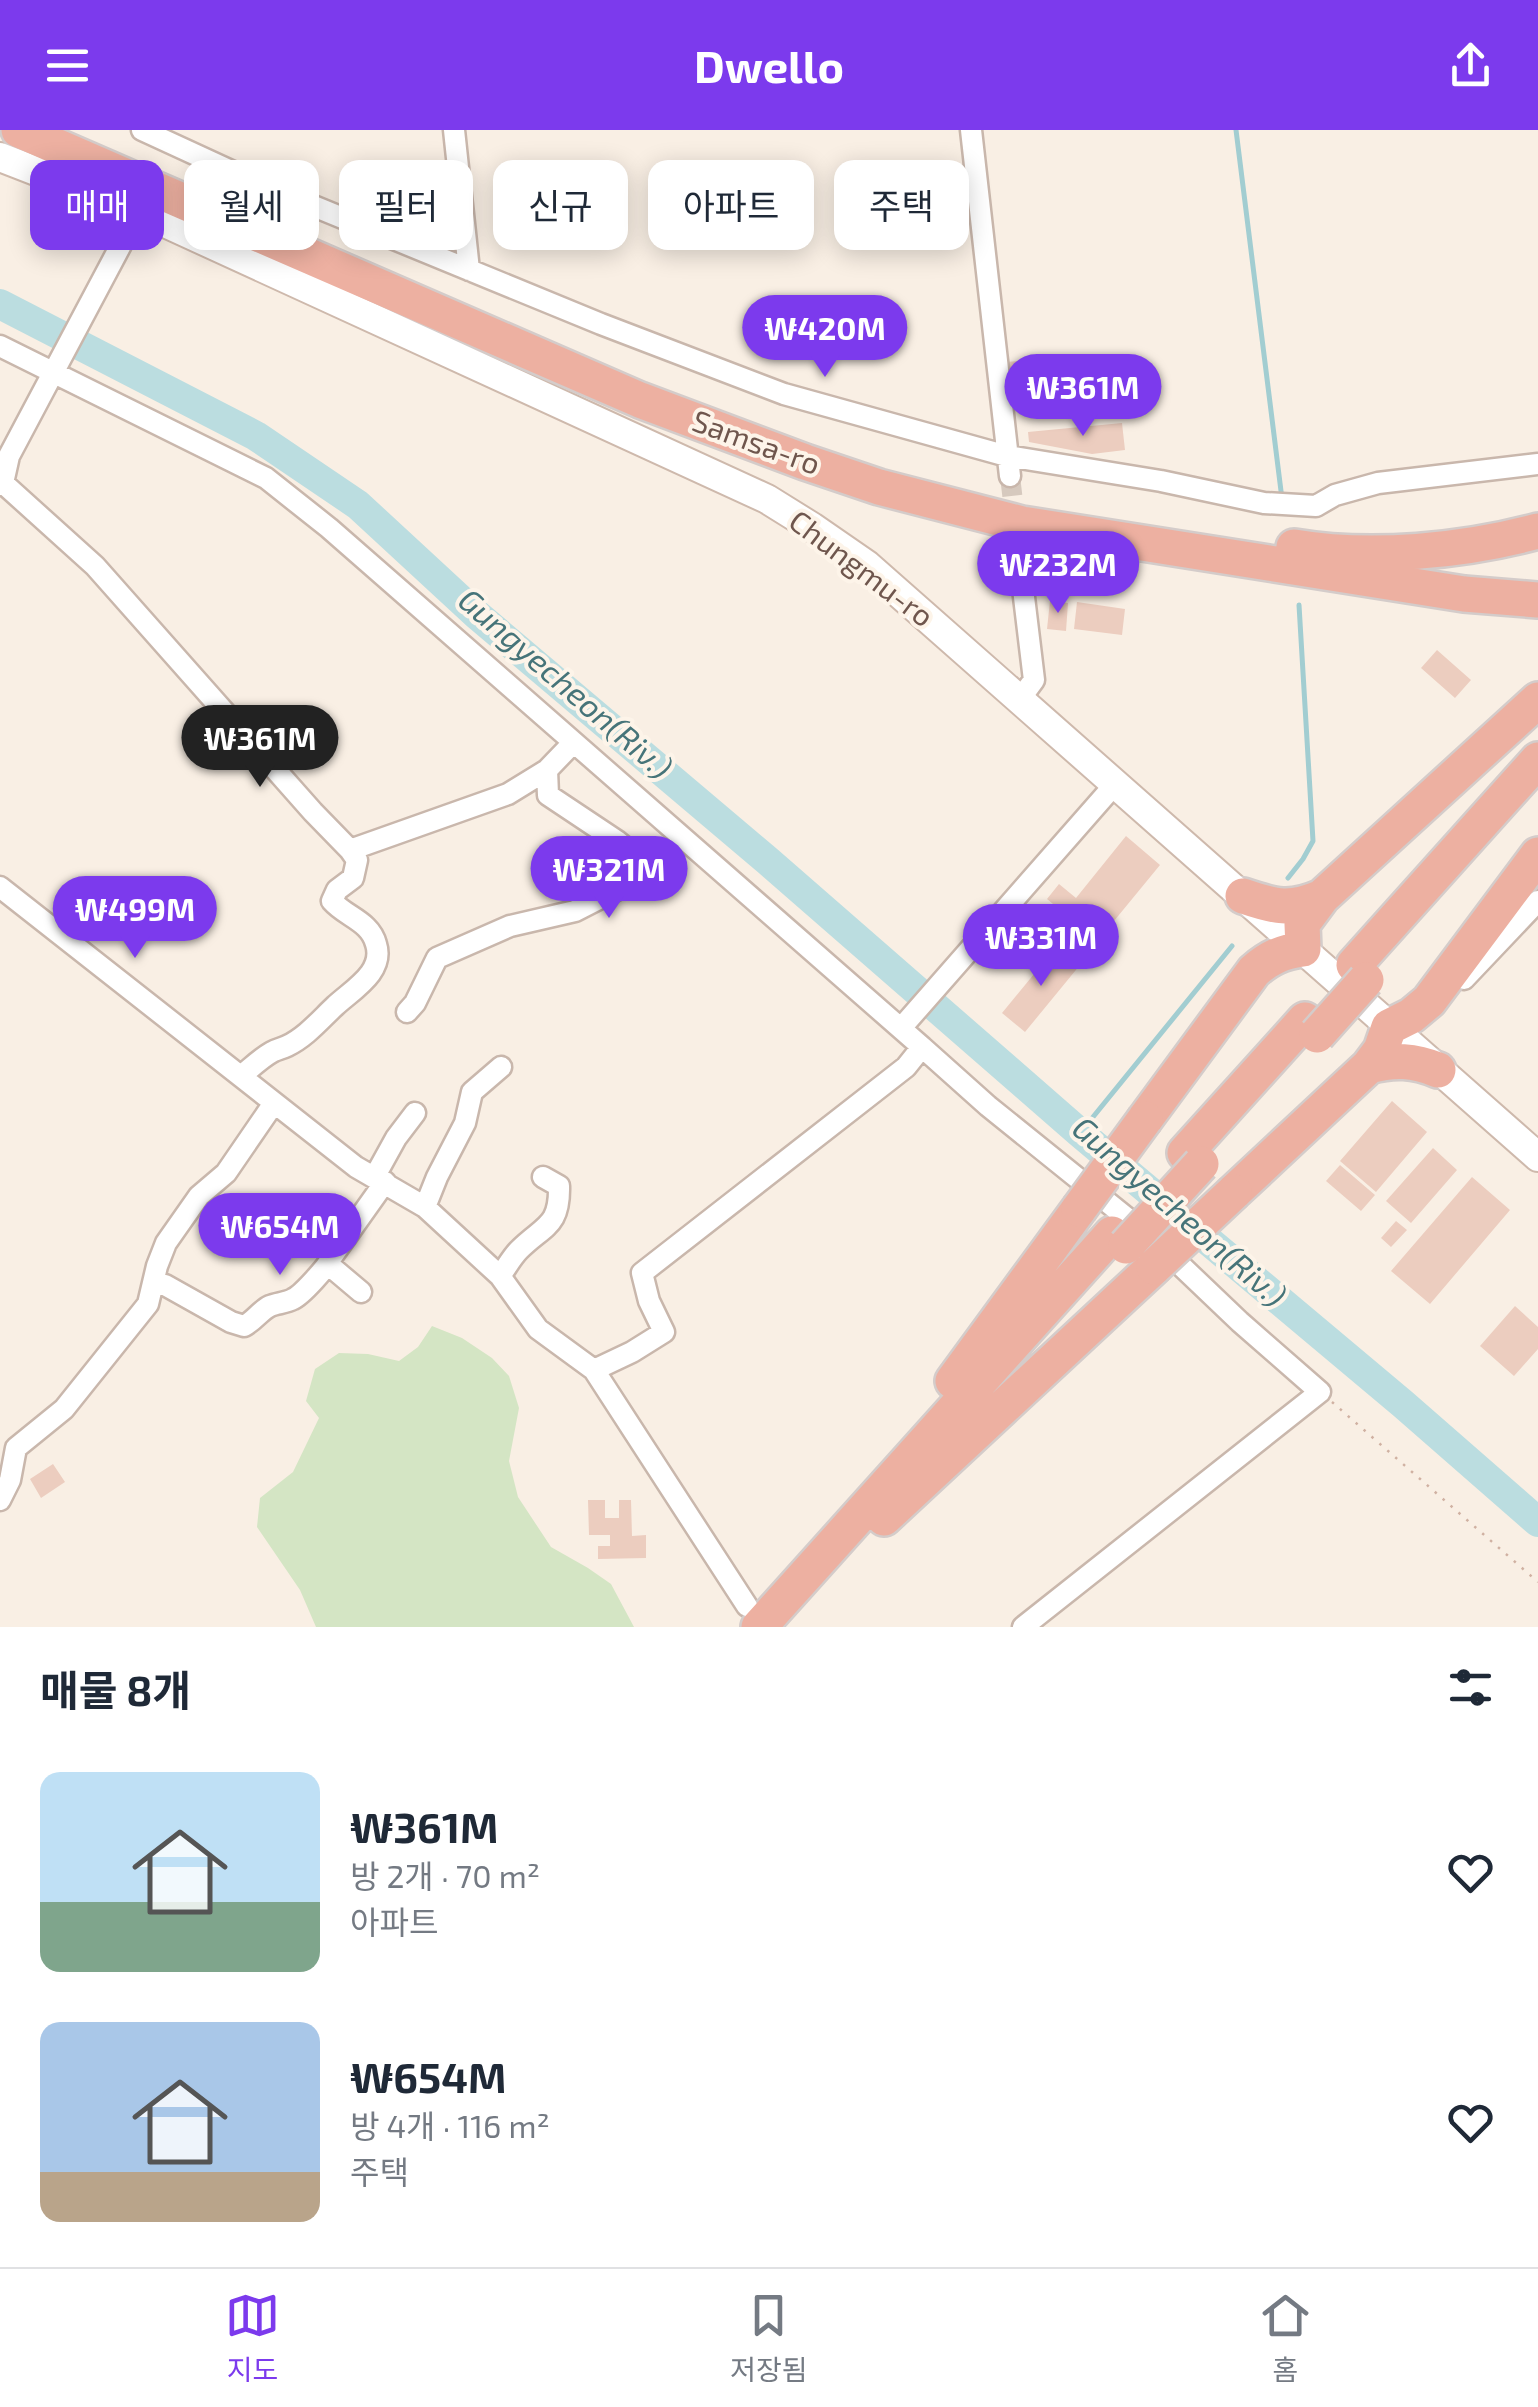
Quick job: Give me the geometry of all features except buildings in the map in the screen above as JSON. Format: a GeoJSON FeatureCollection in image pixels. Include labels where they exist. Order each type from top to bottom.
{"type":"FeatureCollection","features":[{"type":"Feature","properties":{"kind":"highway","name":"Samsa-ro"},"geometry":{"type":"LineString","coordinates":[[19,130],[640,400],[878,487],[1022,524],[1464,594],[1538,600]]}},
{"type":"Feature","properties":{"kind":"highway","name":"Samsa-ro"},"geometry":{"type":"LineString","coordinates":[[68,130],[757,421],[902,470],[1024,501],[1314,550],[1434,549],[1538,530]]}},
{"type":"Feature","properties":{"kind":"highway"},"geometry":{"type":"LineString","coordinates":[[833,1545],[1254,971],[1268,958],[1302,950],[1302,924],[1322,896],[1538,700]]}},
{"type":"Feature","properties":{"kind":"highway"},"geometry":{"type":"LineString","coordinates":[[784,1627],[1131,1249],[1193,1159],[1360,972],[1538,760]]}},
{"type":"Feature","properties":{"kind":"highway"},"geometry":{"type":"LineString","coordinates":[[1360,972],[1538,789]]}},
{"type":"Feature","properties":{"kind":"highway"},"geometry":{"type":"LineString","coordinates":[[1438,1070],[1426,1031],[1429,1009],[1538,855]]}},
{"type":"Feature","properties":{"kind":"highway"},"geometry":{"type":"LineString","coordinates":[[1242,896],[1285,908],[1322,896]]}},
{"type":"Feature","properties":{"kind":"highway"},"geometry":{"type":"LineString","coordinates":[[1242,896],[1261,942],[1254,971]]}},
{"type":"Feature","properties":{"kind":"highway"},"geometry":{"type":"LineString","coordinates":[[753,1616],[833,1545],[1131,1249],[1234,1192],[1368,1066],[1381,1050],[1389,1027],[1429,1009]]}},
{"type":"Feature","properties":{"kind":"highway"},"geometry":{"type":"LineString","coordinates":[[1368,1066],[1388,1060],[1410,1061],[1438,1070]]}},
{"type":"Feature","properties":{"kind":"street"},"geometry":{"type":"LineString","coordinates":[[142,130],[255,182],[468,270],[784,394],[1008,466],[1160,482],[1264,503],[1316,506],[1335,495],[1378,483],[1538,464]]}},
{"type":"Feature","properties":{"kind":"street"},"geometry":{"type":"LineString","coordinates":[[454,130],[468,270]]}},
{"type":"Feature","properties":{"kind":"street"},"geometry":{"type":"LineString","coordinates":[[970,130],[1008,466]]}},
{"type":"Feature","properties":{"kind":"street","name":"Chungmu-ro"},"geometry":{"type":"LineString","coordinates":[[0,157],[30,169]]}},
{"type":"Feature","properties":{"kind":"street","name":"Chungmu-ro"},"geometry":{"type":"LineString","coordinates":[[164,223],[767,500],[812,526],[867,565],[1538,1156]]}},
{"type":"Feature","properties":{"kind":"street"},"geometry":{"type":"LineString","coordinates":[[118,250],[9,456],[1,484],[95,566],[350,850],[358,860],[354,878],[337,890],[332,901],[371,932],[378,955],[360,986],[288,1046],[272,1051],[241,1076]]}},
{"type":"Feature","properties":{"kind":"street"},"geometry":{"type":"LineString","coordinates":[[0,346],[266,478],[330,528],[573,743],[907,1021],[922,1047],[1153,1240],[1320,1392],[1024,1627]]}},
{"type":"Feature","properties":{"kind":"street"},"geometry":{"type":"LineString","coordinates":[[1017,538],[1034,680],[1020,699]]}},
{"type":"Feature","properties":{"kind":"street"},"geometry":{"type":"LineString","coordinates":[[350,850],[508,794],[548,770],[573,743]]}},
{"type":"Feature","properties":{"kind":"street"},"geometry":{"type":"LineString","coordinates":[[408,1012],[436,958],[510,926],[575,911],[618,889],[634,876],[640,860],[548,795],[548,770]]}},
{"type":"Feature","properties":{"kind":"street"},"geometry":{"type":"LineString","coordinates":[[907,1021],[1116,783]]}},
{"type":"Feature","properties":{"kind":"street"},"geometry":{"type":"LineString","coordinates":[[0,887],[356,1167],[425,1206],[500,1276],[538,1328],[594,1370],[753,1616]]}},
{"type":"Feature","properties":{"kind":"street"},"geometry":{"type":"LineString","coordinates":[[1429,1009],[1443,1004],[1538,901]]}},
{"type":"Feature","properties":{"kind":"street"},"geometry":{"type":"LineString","coordinates":[[0,905],[38,929],[52,926]]}},
{"type":"Feature","properties":{"kind":"street"},"geometry":{"type":"LineString","coordinates":[[594,1370],[664,1332],[642,1272],[906,1066],[922,1047]]}},
{"type":"Feature","properties":{"kind":"street"},"geometry":{"type":"LineString","coordinates":[[425,1206],[465,1123],[472,1092],[501,1067]]}},
{"type":"Feature","properties":{"kind":"street"},"geometry":{"type":"LineString","coordinates":[[0,1500],[10,1480],[16,1448],[64,1409],[148,1304],[156,1266],[166,1244],[199,1196],[226,1173],[274,1103]]}},
{"type":"Feature","properties":{"kind":"street"},"geometry":{"type":"LineString","coordinates":[[154,1284],[165,1284],[244,1326],[267,1307],[300,1296],[329,1265],[380,1179],[396,1138],[415,1114]]}},
{"type":"Feature","properties":{"kind":"street"},"geometry":{"type":"LineString","coordinates":[[500,1276],[517,1252],[554,1218],[560,1206],[558,1186],[543,1176]]}},
{"type":"Feature","properties":{"kind":"street"},"geometry":{"type":"LineString","coordinates":[[329,1265],[361,1292]]}},
{"type":"Feature","properties":{"kind":"path"},"geometry":{"type":"LineString","coordinates":[[1320,1392],[1538,1582]]}},
{"type":"Feature","properties":{"kind":"green space"},"geometry":{"type":"Polygon","coordinates":[[[432,1326],[462,1338],[492,1358],[509,1376],[519,1408],[509,1461],[518,1497],[551,1547],[611,1584],[634,1627],[316,1627],[300,1590],[257,1527],[260,1498],[293,1472],[319,1418],[306,1401],[315,1369],[339,1353],[399,1361],[418,1347],[432,1326]]]}},
{"type":"Feature","properties":{"kind":"waterway"},"geometry":{"type":"LineString","coordinates":[[1236,130],[1282,499]]}},
{"type":"Feature","properties":{"kind":"waterway","name":"Gungyecheon(Riv.)"},"geometry":{"type":"LineString","coordinates":[[0,304],[256,436],[358,505],[476,614],[1538,1522]]}},
{"type":"Feature","properties":{"kind":"waterway"},"geometry":{"type":"LineString","coordinates":[[1288,878],[1313,841],[1299,605]]}},
{"type":"Feature","properties":{"kind":"waterway"},"geometry":{"type":"LineString","coordinates":[[1080,1133],[1232,946]]}},
{"type":"Feature","properties":{"kind":"tunnel"},"geometry":{"type":"LineString","coordinates":[[1010,476],[1016,527]]}}]}
